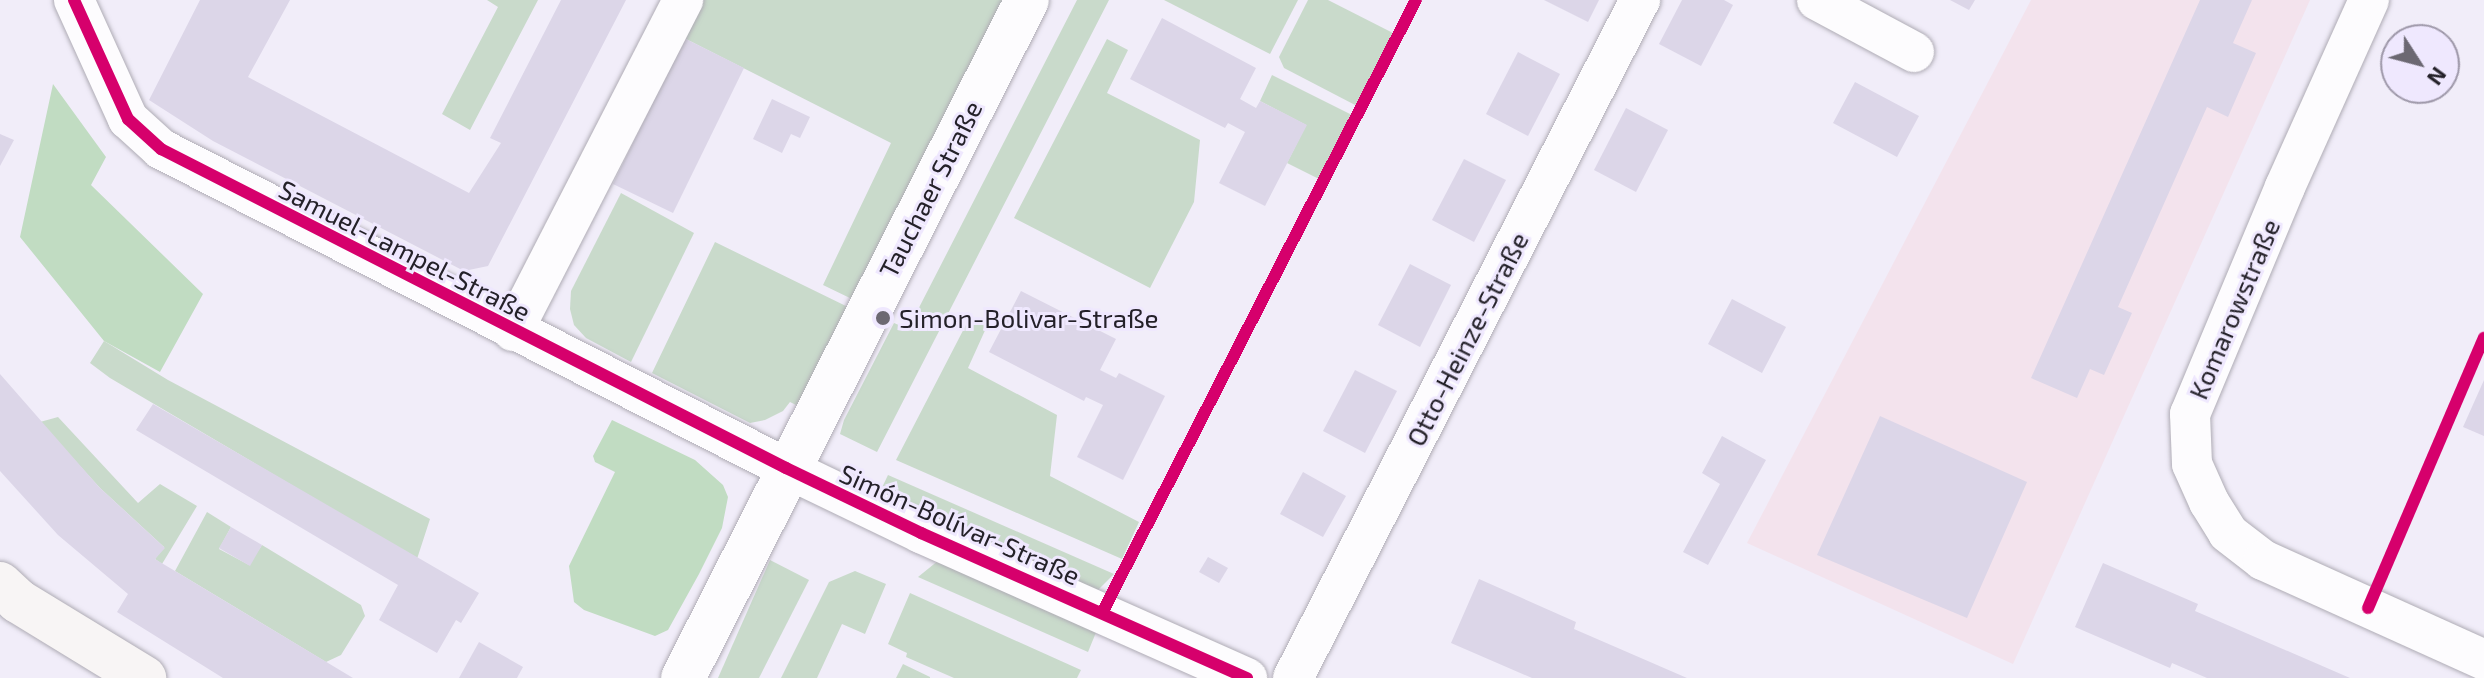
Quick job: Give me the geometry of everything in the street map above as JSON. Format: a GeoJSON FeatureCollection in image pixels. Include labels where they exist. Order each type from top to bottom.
{"type":"FeatureCollection","features":[{"type":"Feature","properties":{"kind":"main road"},"geometry":{"type":"LineString","coordinates":[[0,584],[18,601],[144,678]]}},
{"type":"Feature","properties":{"kind":"street","name":"Samuel-Lampel-Straße"},"geometry":{"type":"LineString","coordinates":[[74,0],[128,119],[161,149],[786,468]]}},
{"type":"Feature","properties":{"kind":"street","name":"Samuel-Lampel-Straße"},"geometry":{"type":"LineString","coordinates":[[513,331],[683,0]]}},
{"type":"Feature","properties":{"kind":"street","name":"Tauchaer Straße"},"geometry":{"type":"LineString","coordinates":[[683,678],[786,468],[1027,0]]}},
{"type":"Feature","properties":{"kind":"street","name":"Otto-Heinze-Straße"},"geometry":{"type":"LineString","coordinates":[[1293,678],[1640,0]]}},
{"type":"Feature","properties":{"kind":"street"},"geometry":{"type":"LineString","coordinates":[[1817,0],[1914,52]]}},
{"type":"Feature","properties":{"kind":"street","name":"Komarowstraße"},"geometry":{"type":"LineString","coordinates":[[2369,0],[2285,187],[2190,414],[2192,464],[2209,502],[2228,533],[2263,560],[2484,660]]}},
{"type":"Feature","properties":{"kind":"street","name":"Simón-Bolívar-Straße"},"geometry":{"type":"LineString","coordinates":[[786,468],[921,533],[1247,678]]}},
{"type":"Feature","properties":{"kind":"shaded area"},"geometry":{"type":"Polygon","coordinates":[[[2031,0],[2310,0],[2013,664],[1747,543],[2031,0]]]}},
{"type":"Feature","properties":{"kind":"green space"},"geometry":{"type":"Polygon","coordinates":[[[487,0],[538,0],[470,130],[442,114],[498,7],[487,0]]]}},
{"type":"Feature","properties":{"kind":"green space"},"geometry":{"type":"Polygon","coordinates":[[[704,0],[1009,0],[854,300],[823,285],[891,143],[684,38],[704,0]]]}},
{"type":"Feature","properties":{"kind":"green space"},"geometry":{"type":"Polygon","coordinates":[[[1077,0],[1109,0],[877,452],[840,434],[844,420],[894,323],[908,329],[1077,0]]]}},
{"type":"Feature","properties":{"kind":"green space"},"geometry":{"type":"Polygon","coordinates":[[[1164,0],[1298,0],[1270,54],[1164,0]]]}},
{"type":"Feature","properties":{"kind":"green space"},"geometry":{"type":"Polygon","coordinates":[[[1308,0],[1328,0],[1393,33],[1357,106],[1284,68],[1279,57],[1308,0]]]}},
{"type":"Feature","properties":{"kind":"green space"},"geometry":{"type":"Polygon","coordinates":[[[1107,39],[1128,50],[1107,93],[1200,140],[1194,202],[1150,288],[1014,218],[1107,39]]]}},
{"type":"Feature","properties":{"kind":"green space"},"geometry":{"type":"Polygon","coordinates":[[[1272,75],[1352,115],[1319,179],[1287,163],[1306,125],[1260,101],[1272,75]]]}},
{"type":"Feature","properties":{"kind":"green space"},"geometry":{"type":"Polygon","coordinates":[[[53,84],[106,157],[91,185],[203,294],[160,372],[104,341],[20,237],[53,84]]]}},
{"type":"Feature","properties":{"kind":"green space"},"geometry":{"type":"Polygon","coordinates":[[[621,193],[694,233],[631,362],[586,338],[574,325],[570,309],[571,291],[621,193]]]}},
{"type":"Feature","properties":{"kind":"green space"},"geometry":{"type":"Polygon","coordinates":[[[715,242],[850,308],[798,406],[790,402],[783,411],[765,420],[750,423],[652,373],[715,242]]]}},
{"type":"Feature","properties":{"kind":"green space"},"geometry":{"type":"Polygon","coordinates":[[[970,317],[987,326],[968,368],[1057,415],[1050,476],[1139,522],[1122,559],[896,460],[970,317]]]}},
{"type":"Feature","properties":{"kind":"green space"},"geometry":{"type":"Polygon","coordinates":[[[104,341],[168,380],[430,519],[417,559],[110,378],[90,363],[104,341]]]}},
{"type":"Feature","properties":{"kind":"green space"},"geometry":{"type":"Polygon","coordinates":[[[58,417],[138,503],[160,484],[197,506],[162,564],[155,559],[164,547],[100,488],[40,422],[58,417]]]}},
{"type":"Feature","properties":{"kind":"green space"},"geometry":{"type":"Polygon","coordinates":[[[612,420],[695,460],[723,485],[728,497],[722,528],[699,574],[668,630],[655,636],[584,610],[574,602],[569,566],[615,472],[595,462],[593,456],[612,420]]]}},
{"type":"Feature","properties":{"kind":"green space"},"geometry":{"type":"Polygon","coordinates":[[[888,475],[1114,574],[1095,593],[878,496],[888,475]]]}},
{"type":"Feature","properties":{"kind":"green space"},"geometry":{"type":"Polygon","coordinates":[[[207,512],[231,527],[219,549],[249,565],[262,545],[361,605],[365,616],[341,655],[326,662],[175,571],[207,512]]]}},
{"type":"Feature","properties":{"kind":"green space"},"geometry":{"type":"Polygon","coordinates":[[[770,560],[809,580],[759,678],[718,678],[770,560]]]}},
{"type":"Feature","properties":{"kind":"green space"},"geometry":{"type":"Polygon","coordinates":[[[939,560],[1097,630],[1088,652],[918,577],[939,560]]]}},
{"type":"Feature","properties":{"kind":"green space"},"geometry":{"type":"Polygon","coordinates":[[[855,571],[886,584],[865,634],[842,624],[817,678],[781,678],[829,582],[855,571]]]}},
{"type":"Feature","properties":{"kind":"green space"},"geometry":{"type":"Polygon","coordinates":[[[910,593],[1081,670],[1077,678],[954,678],[906,657],[907,653],[888,644],[910,593]]]}},
{"type":"Feature","properties":{"kind":"green space"},"geometry":{"type":"Polygon","coordinates":[[[903,664],[930,677],[930,678],[896,678],[903,664]]]}},
{"type":"Feature","properties":{"kind":"building"},"geometry":{"type":"Polygon","coordinates":[[[200,0],[290,0],[248,77],[469,193],[501,143],[490,138],[561,0],[626,0],[488,266],[464,271],[213,141],[149,100],[200,0]]]}},
{"type":"Feature","properties":{"kind":"building"},"geometry":{"type":"Polygon","coordinates":[[[1544,0],[1599,0],[1588,22],[1544,0]]]}},
{"type":"Feature","properties":{"kind":"building"},"geometry":{"type":"Polygon","coordinates":[[[1682,0],[1724,0],[1733,5],[1701,66],[1659,44],[1682,0]]]}},
{"type":"Feature","properties":{"kind":"building"},"geometry":{"type":"Polygon","coordinates":[[[1950,0],[1975,0],[1969,10],[1950,0]]]}},
{"type":"Feature","properties":{"kind":"building"},"geometry":{"type":"Polygon","coordinates":[[[2200,0],[2252,0],[2233,43],[2256,53],[2228,117],[2207,107],[2118,307],[2132,313],[2104,375],[2090,369],[2077,398],[2031,378],[2200,0]]]}},
{"type":"Feature","properties":{"kind":"building"},"geometry":{"type":"Polygon","coordinates":[[[1162,18],[1256,68],[1240,99],[1256,108],[1260,101],[1307,125],[1265,206],[1219,183],[1245,132],[1228,123],[1225,128],[1130,79],[1162,18]]]}},
{"type":"Feature","properties":{"kind":"building"},"geometry":{"type":"Polygon","coordinates":[[[684,38],[744,68],[673,213],[613,184],[684,38]]]}},
{"type":"Feature","properties":{"kind":"building"},"geometry":{"type":"Polygon","coordinates":[[[1518,52],[1560,74],[1528,136],[1486,114],[1518,52]]]}},
{"type":"Feature","properties":{"kind":"building"},"geometry":{"type":"Polygon","coordinates":[[[1855,82],[1919,116],[1897,157],[1833,123],[1855,82]]]}},
{"type":"Feature","properties":{"kind":"building"},"geometry":{"type":"Polygon","coordinates":[[[772,99],[810,117],[800,138],[791,134],[782,153],[753,139],[772,99]]]}},
{"type":"Feature","properties":{"kind":"building"},"geometry":{"type":"Polygon","coordinates":[[[1626,108],[1668,130],[1636,192],[1594,170],[1626,108]]]}},
{"type":"Feature","properties":{"kind":"building"},"geometry":{"type":"Polygon","coordinates":[[[0,134],[14,140],[0,166],[0,134]]]}},
{"type":"Feature","properties":{"kind":"building"},"geometry":{"type":"Polygon","coordinates":[[[1464,159],[1506,180],[1474,242],[1432,220],[1464,159]]]}},
{"type":"Feature","properties":{"kind":"building"},"geometry":{"type":"Polygon","coordinates":[[[1410,264],[1451,285],[1420,347],[1378,325],[1410,264]]]}},
{"type":"Feature","properties":{"kind":"building"},"geometry":{"type":"Polygon","coordinates":[[[1021,291],[1116,339],[1100,370],[1116,378],[1119,373],[1165,396],[1123,480],[1077,457],[1103,405],[1086,397],[1084,401],[989,352],[1021,291]]]}},
{"type":"Feature","properties":{"kind":"building"},"geometry":{"type":"Polygon","coordinates":[[[1732,299],[1786,327],[1762,373],[1708,344],[1732,299]]]}},
{"type":"Feature","properties":{"kind":"building"},"geometry":{"type":"Polygon","coordinates":[[[1355,370],[1397,391],[1365,453],[1323,431],[1355,370]]]}},
{"type":"Feature","properties":{"kind":"building"},"geometry":{"type":"Polygon","coordinates":[[[0,374],[99,487],[165,548],[155,559],[353,678],[223,678],[117,612],[128,594],[58,535],[0,471],[0,374]]]}},
{"type":"Feature","properties":{"kind":"building"},"geometry":{"type":"Polygon","coordinates":[[[2484,380],[2484,436],[2463,427],[2484,380]]]}},
{"type":"Feature","properties":{"kind":"building"},"geometry":{"type":"Polygon","coordinates":[[[153,404],[479,593],[461,623],[456,620],[437,653],[379,620],[398,585],[136,430],[153,404]]]}},
{"type":"Feature","properties":{"kind":"building"},"geometry":{"type":"Polygon","coordinates":[[[1880,416],[2027,482],[1967,618],[1817,555],[1880,416]]]}},
{"type":"Feature","properties":{"kind":"building"},"geometry":{"type":"Polygon","coordinates":[[[1722,436],[1766,460],[1708,565],[1683,552],[1720,484],[1702,473],[1722,436]]]}},
{"type":"Feature","properties":{"kind":"building"},"geometry":{"type":"Polygon","coordinates":[[[1303,472],[1346,496],[1323,537],[1280,514],[1303,472]]]}},
{"type":"Feature","properties":{"kind":"building"},"geometry":{"type":"Polygon","coordinates":[[[231,527],[262,545],[250,566],[219,548],[231,527]]]}},
{"type":"Feature","properties":{"kind":"building"},"geometry":{"type":"Polygon","coordinates":[[[1208,557],[1228,568],[1219,583],[1199,572],[1208,557]]]}},
{"type":"Feature","properties":{"kind":"building"},"geometry":{"type":"Polygon","coordinates":[[[2103,563],[2198,604],[2195,611],[2350,678],[2207,678],[2172,663],[2170,668],[2075,627],[2103,563]]]}},
{"type":"Feature","properties":{"kind":"building"},"geometry":{"type":"Polygon","coordinates":[[[1479,579],[1576,622],[1574,629],[1687,678],[1532,678],[1451,643],[1479,579]]]}},
{"type":"Feature","properties":{"kind":"building"},"geometry":{"type":"Polygon","coordinates":[[[479,642],[523,667],[517,678],[459,678],[479,642]]]}},
{"type":"Feature","properties":{"kind":"cycle path"},"geometry":{"type":"LineString","coordinates":[[74,0],[128,119],[161,149],[786,468],[921,533],[1247,678]]}},
{"type":"Feature","properties":{"kind":"cycle path"},"geometry":{"type":"LineString","coordinates":[[1102,613],[1416,0]]}},
{"type":"Feature","properties":{"kind":"cycle path"},"geometry":{"type":"LineString","coordinates":[[2368,608],[2484,338]]}},
{"type":"Feature","properties":{"kind":"place","name":"Simon-Bolivar-Straße"},"geometry":{"type":"Point","coordinates":[883,318]}}]}
